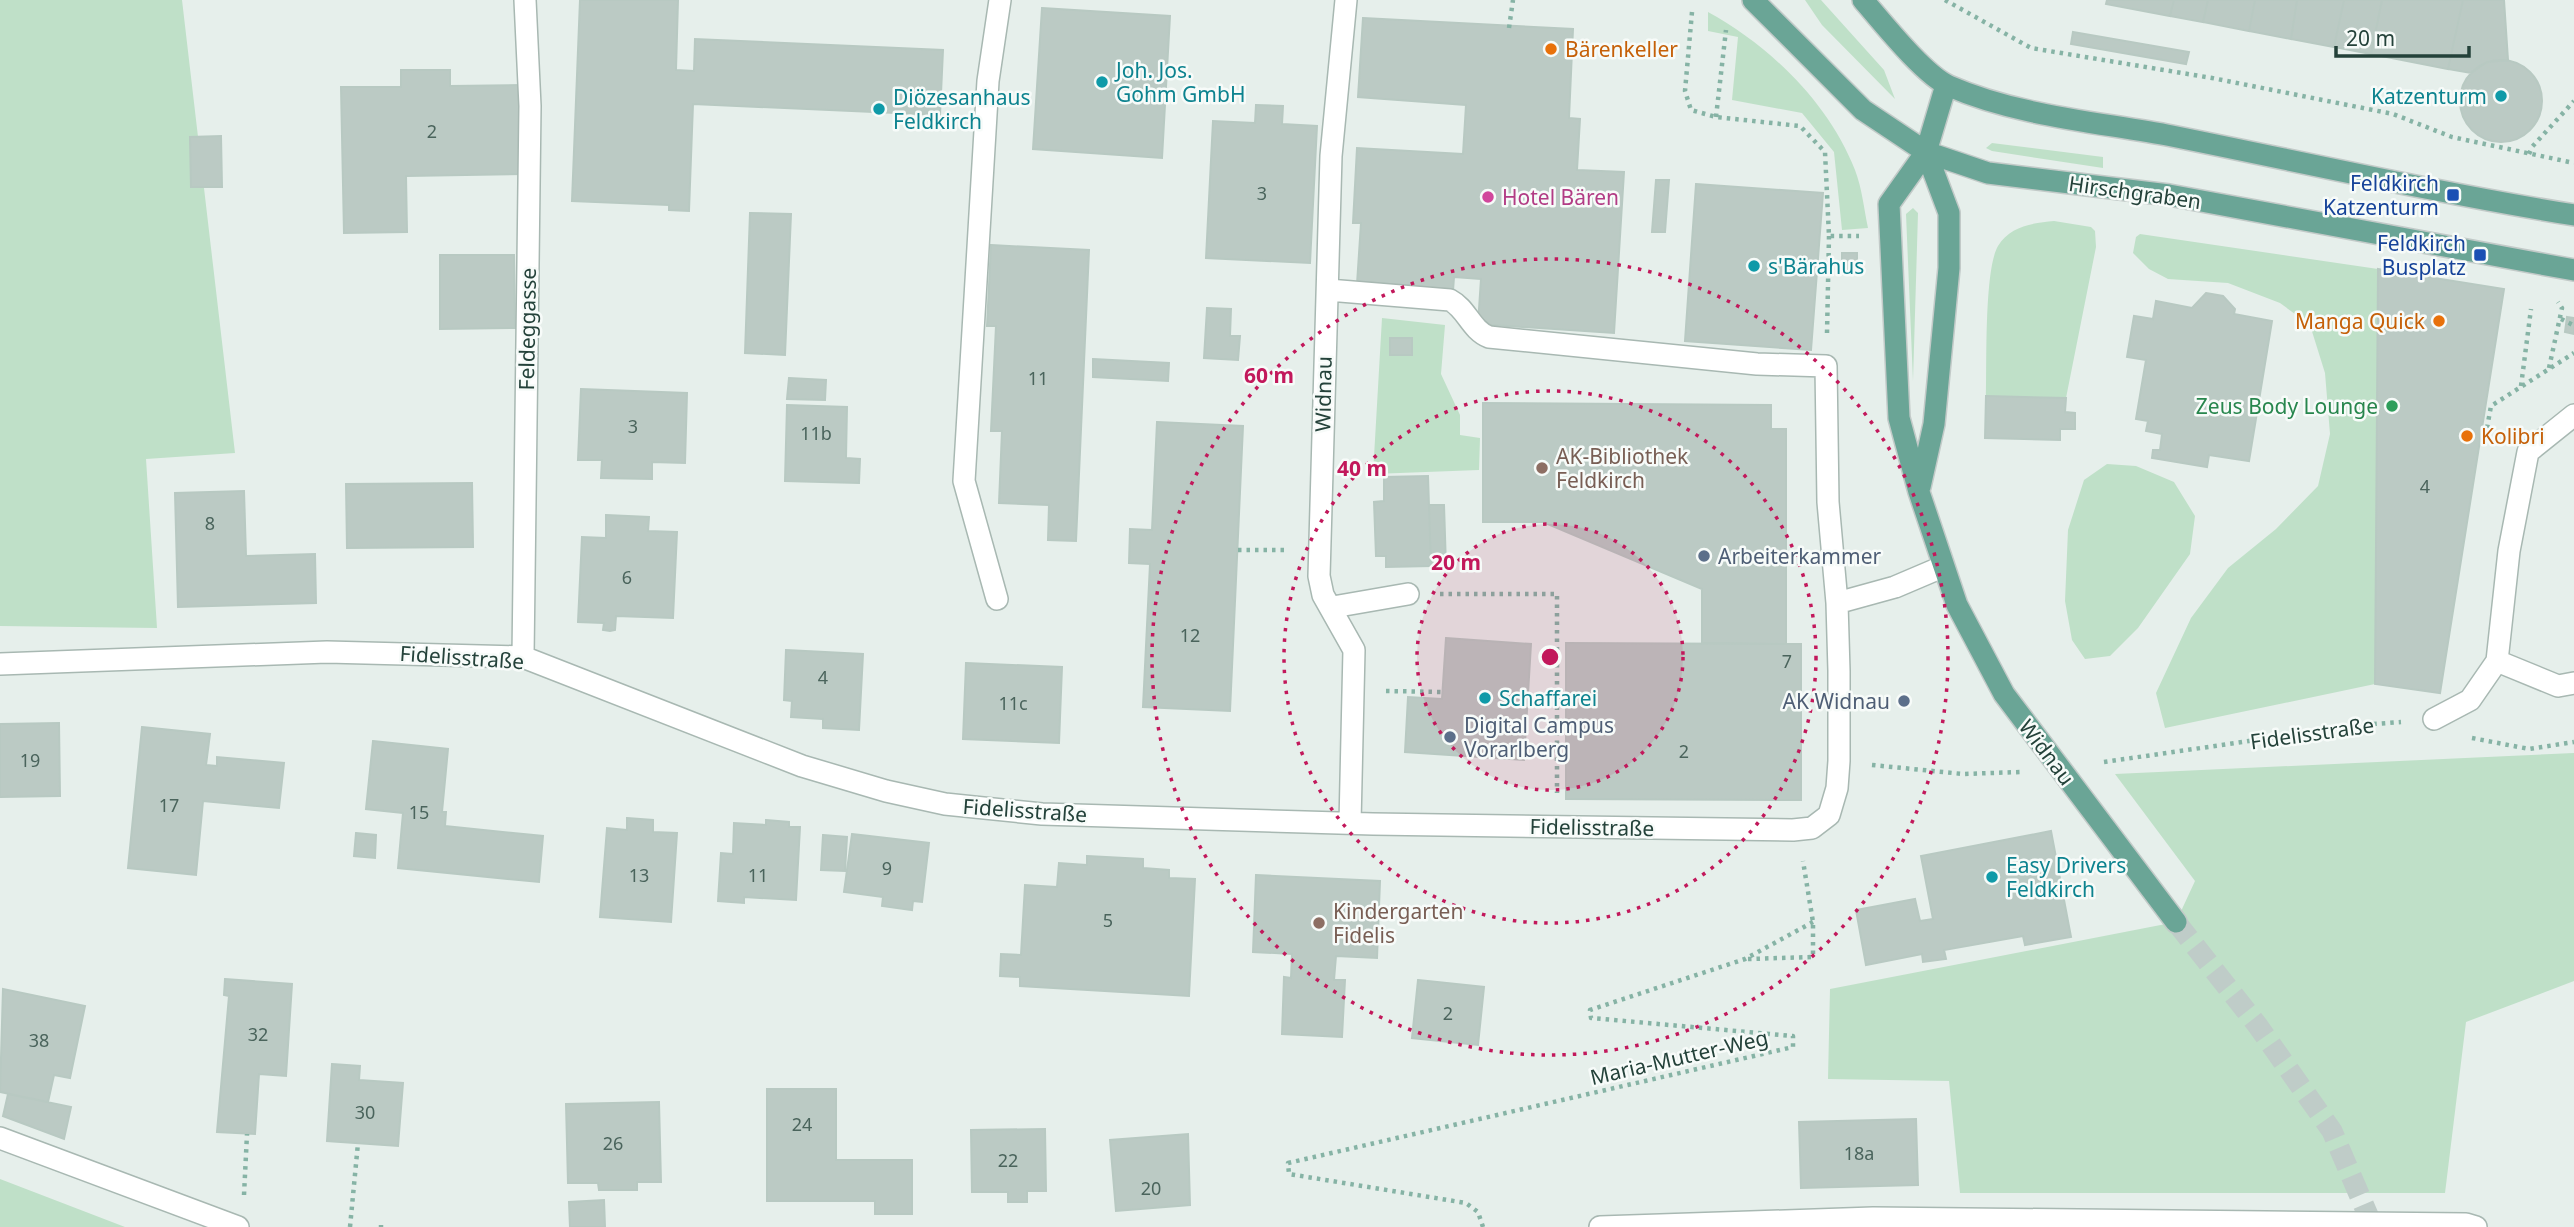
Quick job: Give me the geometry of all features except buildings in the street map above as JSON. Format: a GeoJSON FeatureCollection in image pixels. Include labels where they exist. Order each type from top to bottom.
{"type":"FeatureCollection","features":[{"type":"Feature","properties":{"kind":"main road","name":"Hirschgraben"},"geometry":{"type":"LineString","coordinates":[[1753,0],[1780,24],[1863,110],[1926,152],[1988,173],[2169,195],[2574,270]]}},
{"type":"Feature","properties":{"kind":"main road"},"geometry":{"type":"LineString","coordinates":[[1863,0],[1914,57],[1946,85],[2018,108],[2453,195],[2574,215]]}},
{"type":"Feature","properties":{"kind":"main road","name":"Widnau"},"geometry":{"type":"LineString","coordinates":[[1946,85],[1926,152],[1889,204],[1899,418],[1919,492],[1942,567],[1957,605],[2004,694],[2176,922]]}},
{"type":"Feature","properties":{"kind":"main road","name":"Widnau"},"geometry":{"type":"LineString","coordinates":[[1919,492],[1934,425],[1949,268],[1949,213],[1926,152]]}},
{"type":"Feature","properties":{"kind":"street","name":"Feldeggasse"},"geometry":{"type":"LineString","coordinates":[[523,657],[530,106],[525,0]]}},
{"type":"Feature","properties":{"kind":"street"},"geometry":{"type":"LineString","coordinates":[[997,599],[964,481],[988,81],[1000,0]]}},
{"type":"Feature","properties":{"kind":"street","name":"Widnau"},"geometry":{"type":"LineString","coordinates":[[1346,0],[1331,156],[1319,576],[1324,595],[1333,607],[1354,650],[1350,823]]}},
{"type":"Feature","properties":{"kind":"street"},"geometry":{"type":"LineString","coordinates":[[1328,290],[1450,300],[1461,307],[1475,328],[1489,337],[1757,363],[1826,366],[1828,502],[1837,603],[1839,761]]}},
{"type":"Feature","properties":{"kind":"street"},"geometry":{"type":"LineString","coordinates":[[2434,719],[2470,700],[2497,661],[2509,551],[2528,453],[2574,415]]}},
{"type":"Feature","properties":{"kind":"street"},"geometry":{"type":"LineString","coordinates":[[1837,603],[1895,587],[1942,567]]}},
{"type":"Feature","properties":{"kind":"street"},"geometry":{"type":"LineString","coordinates":[[1333,607],[1408,594]]}},
{"type":"Feature","properties":{"kind":"street","name":"Fidelisstraße"},"geometry":{"type":"LineString","coordinates":[[0,664],[327,652],[523,657],[802,766],[886,791],[945,804],[1042,814],[1350,823],[1793,830],[1812,828],[1829,815],[1837,788],[1839,761]]}},
{"type":"Feature","properties":{"kind":"street"},"geometry":{"type":"LineString","coordinates":[[2497,661],[2558,686],[2574,683]]}},
{"type":"Feature","properties":{"kind":"street"},"geometry":{"type":"LineString","coordinates":[[0,1138],[238,1227]]}},
{"type":"Feature","properties":{"kind":"street"},"geometry":{"type":"LineString","coordinates":[[1600,1227],[1886,1218],[2466,1224],[2476,1227]]}},
{"type":"Feature","properties":{"kind":"path"},"geometry":{"type":"LineString","coordinates":[[1509,28],[1513,0]]}},
{"type":"Feature","properties":{"kind":"path"},"geometry":{"type":"LineString","coordinates":[[1945,0],[2031,48],[2212,78],[2393,114],[2452,137],[2574,163]]}},
{"type":"Feature","properties":{"kind":"path"},"geometry":{"type":"LineString","coordinates":[[1692,12],[1685,91],[1691,110],[1716,117],[1800,126],[1825,152],[1829,236],[1826,366]]}},
{"type":"Feature","properties":{"kind":"path"},"geometry":{"type":"LineString","coordinates":[[1716,117],[1726,30]]}},
{"type":"Feature","properties":{"kind":"path"},"geometry":{"type":"LineString","coordinates":[[2529,154],[2532,146],[2574,101]]}},
{"type":"Feature","properties":{"kind":"path"},"geometry":{"type":"LineString","coordinates":[[1829,236],[1871,236]]}},
{"type":"Feature","properties":{"kind":"path"},"geometry":{"type":"LineString","coordinates":[[2549,369],[2562,308],[2553,294]]}},
{"type":"Feature","properties":{"kind":"path"},"geometry":{"type":"LineString","coordinates":[[2521,387],[2531,309]]}},
{"type":"Feature","properties":{"kind":"path"},"geometry":{"type":"LineString","coordinates":[[2561,319],[2573,326]]}},
{"type":"Feature","properties":{"kind":"path"},"geometry":{"type":"LineString","coordinates":[[2487,428],[2491,406],[2574,354]]}},
{"type":"Feature","properties":{"kind":"path"},"geometry":{"type":"LineString","coordinates":[[1238,550],[1319,551]]}},
{"type":"Feature","properties":{"kind":"path"},"geometry":{"type":"LineString","coordinates":[[1408,594],[1557,594],[1557,826]]}},
{"type":"Feature","properties":{"kind":"path"},"geometry":{"type":"LineString","coordinates":[[1353,690],[1442,692]]}},
{"type":"Feature","properties":{"kind":"path"},"geometry":{"type":"LineString","coordinates":[[2434,719],[2483,742],[2529,749],[2574,742]]}},
{"type":"Feature","properties":{"kind":"path","name":"Fidelisstraße"},"geometry":{"type":"LineString","coordinates":[[2104,762],[2360,725],[2434,719]]}},
{"type":"Feature","properties":{"kind":"path"},"geometry":{"type":"LineString","coordinates":[[1839,761],[1963,774],[2024,772]]}},
{"type":"Feature","properties":{"kind":"path"},"geometry":{"type":"LineString","coordinates":[[1745,959],[1813,957],[1813,922],[1805,866],[1793,830]]}},
{"type":"Feature","properties":{"kind":"path","name":"Maria-Mutter-Weg"},"geometry":{"type":"LineString","coordinates":[[1483,1227],[1478,1212],[1466,1203],[1289,1174],[1288,1163],[1793,1047],[1793,1036],[1591,1018],[1590,1010],[1745,959],[1813,922]]}},
{"type":"Feature","properties":{"kind":"path"},"geometry":{"type":"LineString","coordinates":[[243,1200],[247,1134]]}},
{"type":"Feature","properties":{"kind":"path"},"geometry":{"type":"LineString","coordinates":[[350,1227],[358,1143]]}},
{"type":"Feature","properties":{"kind":"green space"},"geometry":{"type":"Polygon","coordinates":[[[0,0],[182,0],[235,453],[146,459],[157,628],[0,626],[0,0]]]}},
{"type":"Feature","properties":{"kind":"green space"},"geometry":{"type":"Polygon","coordinates":[[[1805,0],[1821,0],[1884,70],[1895,99],[1822,25],[1805,0]]]}},
{"type":"Feature","properties":{"kind":"green space"},"geometry":{"type":"Polygon","coordinates":[[[1708,12],[1775,59],[1830,122],[1855,170],[1868,228],[1842,230],[1834,152],[1802,113],[1732,100],[1738,37],[1708,31],[1708,12]]]}},
{"type":"Feature","properties":{"kind":"green space"},"geometry":{"type":"Polygon","coordinates":[[[1992,143],[2103,157],[2103,168],[1986,148],[1992,143]]]}},
{"type":"Feature","properties":{"kind":"green space"},"geometry":{"type":"Polygon","coordinates":[[[1913,208],[1918,213],[1913,381],[1906,214],[1913,208]]]}},
{"type":"Feature","properties":{"kind":"green space"},"geometry":{"type":"Polygon","coordinates":[[[2054,221],[2091,227],[2095,231],[2096,247],[2066,398],[1986,396],[1988,296],[1990,275],[1998,246],[2015,230],[2054,221]]]}},
{"type":"Feature","properties":{"kind":"green space"},"geometry":{"type":"Polygon","coordinates":[[[2140,234],[2378,269],[2375,684],[2165,728],[2156,693],[2191,618],[2228,568],[2276,529],[2318,486],[2330,434],[2325,373],[2310,325],[2280,303],[2228,283],[2168,279],[2149,269],[2133,253],[2136,237],[2140,234]]]}},
{"type":"Feature","properties":{"kind":"green space"},"geometry":{"type":"Polygon","coordinates":[[[1382,318],[1445,325],[1441,374],[1460,415],[1460,435],[1480,438],[1479,470],[1373,474],[1382,318]]]}},
{"type":"Feature","properties":{"kind":"green space"},"geometry":{"type":"Polygon","coordinates":[[[2107,464],[2136,466],[2174,482],[2195,516],[2190,554],[2138,628],[2110,656],[2085,659],[2072,640],[2065,601],[2068,530],[2084,480],[2107,464]]]}},
{"type":"Feature","properties":{"kind":"green space"},"geometry":{"type":"Polygon","coordinates":[[[2574,753],[2574,981],[2466,1022],[2445,1193],[1960,1193],[1949,1081],[1828,1079],[1830,989],[2176,922],[2195,881],[2115,774],[2574,753]]]}},
{"type":"Feature","properties":{"kind":"green space"},"geometry":{"type":"Polygon","coordinates":[[[0,1179],[125,1227],[0,1227],[0,1179]]]}},
{"type":"Feature","properties":{"kind":"tunnel"},"geometry":{"type":"LineString","coordinates":[[2176,922],[2258,1026],[2332,1131],[2373,1227]]}},
{"type":"Feature","properties":{"kind":"place","name":"Bärenkeller"},"geometry":{"type":"Point","coordinates":[1551,49]}},
{"type":"Feature","properties":{"kind":"place","name":"Joh. Jos. Gohm GmbH"},"geometry":{"type":"Point","coordinates":[1102,82]}},
{"type":"Feature","properties":{"kind":"place","name":"Katzenturm"},"geometry":{"type":"Point","coordinates":[2501,96]}},
{"type":"Feature","properties":{"kind":"place","name":"Diözesanhaus Feldkirch"},"geometry":{"type":"Point","coordinates":[879,109]}},
{"type":"Feature","properties":{"kind":"place","name":"Feldkirch Katzenturm"},"geometry":{"type":"Point","coordinates":[2453,195]}},
{"type":"Feature","properties":{"kind":"place","name":"Hotel Bären"},"geometry":{"type":"Point","coordinates":[1488,197]}},
{"type":"Feature","properties":{"kind":"place","name":"Feldkirch Busplatz"},"geometry":{"type":"Point","coordinates":[2480,255]}},
{"type":"Feature","properties":{"kind":"place","name":"s'Bärahus"},"geometry":{"type":"Point","coordinates":[1754,266]}},
{"type":"Feature","properties":{"kind":"place","name":"Manga Quick"},"geometry":{"type":"Point","coordinates":[2439,321]}},
{"type":"Feature","properties":{"kind":"place","name":"Zeus Body Lounge"},"geometry":{"type":"Point","coordinates":[2392,406]}},
{"type":"Feature","properties":{"kind":"place","name":"Kolibri"},"geometry":{"type":"Point","coordinates":[2467,436]}},
{"type":"Feature","properties":{"kind":"place","name":"AK-Bibliothek Feldkirch"},"geometry":{"type":"Point","coordinates":[1542,468]}},
{"type":"Feature","properties":{"kind":"place","name":"Arbeiterkammer"},"geometry":{"type":"Point","coordinates":[1704,556]}},
{"type":"Feature","properties":{"kind":"place","name":"Schaffarei"},"geometry":{"type":"Point","coordinates":[1485,698]}},
{"type":"Feature","properties":{"kind":"place","name":"AK Widnau"},"geometry":{"type":"Point","coordinates":[1904,701]}},
{"type":"Feature","properties":{"kind":"place","name":"Digital Campus Vorarlberg"},"geometry":{"type":"Point","coordinates":[1450,737]}},
{"type":"Feature","properties":{"kind":"place","name":"Easy Drivers Feldkirch"},"geometry":{"type":"Point","coordinates":[1992,877]}},
{"type":"Feature","properties":{"kind":"place","name":"Kindergarten Fidelis"},"geometry":{"type":"Point","coordinates":[1319,923]}}]}
